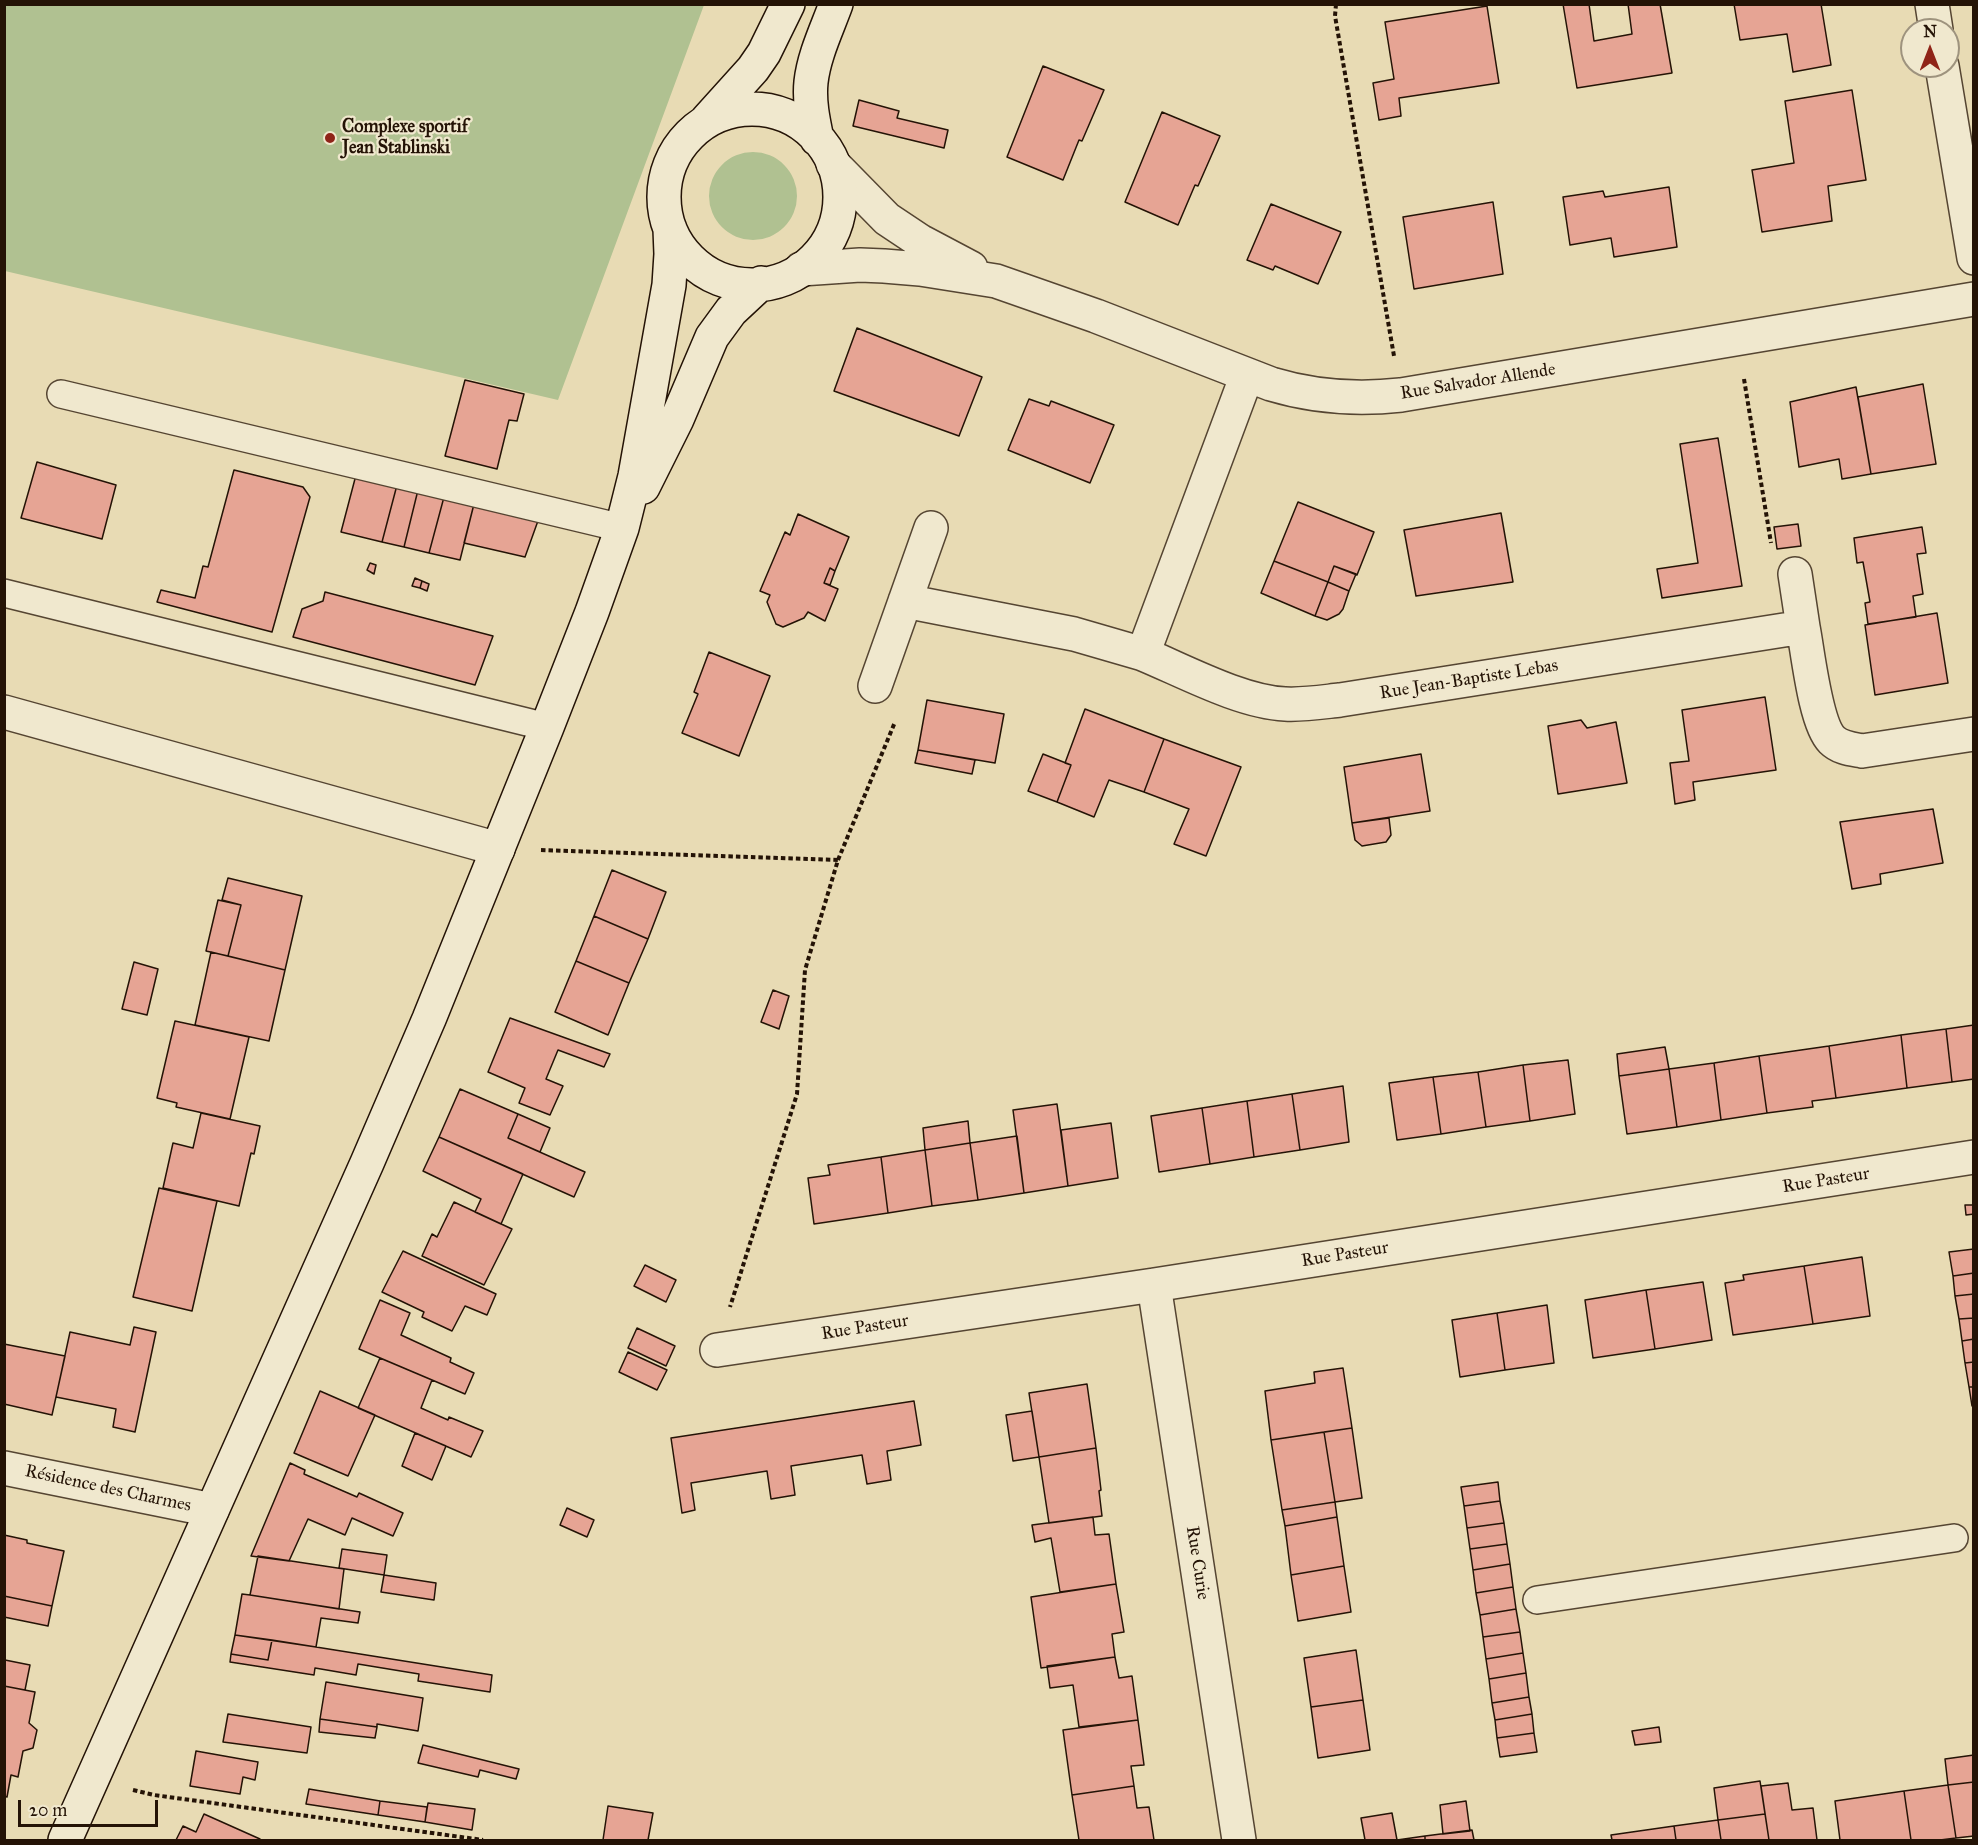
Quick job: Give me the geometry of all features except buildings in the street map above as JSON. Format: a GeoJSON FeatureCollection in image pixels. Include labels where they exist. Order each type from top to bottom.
{"type":"FeatureCollection","features":[{"type":"Feature","properties":{"kind":"street"},"geometry":{"type":"LineString","coordinates":[[788,4],[764,53],[753,69],[703,124],[685,139],[672,159],[668,171],[663,194],[670,229],[681,249],[697,266],[727,281],[761,283],[782,279],[801,269],[826,244],[836,222],[839,199],[837,174],[825,151],[812,114],[811,83],[816,58],[836,4]]}},
{"type":"Feature","properties":{"kind":"street"},"geometry":{"type":"LineString","coordinates":[[1944,78],[1974,258]]}},
{"type":"Feature","properties":{"kind":"street"},"geometry":{"type":"LineString","coordinates":[[703,124],[723,114],[746,109],[757,109],[790,118],[801,124],[887,219],[904,231],[996,281]]}},
{"type":"Feature","properties":{"kind":"street"},"geometry":{"type":"LineString","coordinates":[[65,1840],[429,1019],[548,727],[595,603],[622,528],[637,466],[669,285],[670,229]]}},
{"type":"Feature","properties":{"kind":"street"},"geometry":{"type":"LineString","coordinates":[[801,269],[884,266],[920,269],[996,281]]}},
{"type":"Feature","properties":{"kind":"street","name":"Rue Salvador Allende"},"geometry":{"type":"LineString","coordinates":[[996,281],[1096,316],[1293,391],[1351,399],[1401,395],[1974,299]]}},
{"type":"Feature","properties":{"kind":"street"},"geometry":{"type":"LineString","coordinates":[[622,528],[677,419],[712,337],[731,311],[761,283]]}},
{"type":"Feature","properties":{"kind":"street"},"geometry":{"type":"LineString","coordinates":[[1143,654],[1247,375]]}},
{"type":"Feature","properties":{"kind":"street"},"geometry":{"type":"LineString","coordinates":[[875,686],[931,528]]}},
{"type":"Feature","properties":{"kind":"street"},"geometry":{"type":"LineString","coordinates":[[1795,574],[1819,713],[1823,728],[1832,740],[1845,748],[1862,751],[1974,734]]}},
{"type":"Feature","properties":{"kind":"street","name":"Rue Jean-Baptiste Lebas"},"geometry":{"type":"LineString","coordinates":[[905,601],[1074,634],[1120,646],[1240,695],[1285,704],[1311,704],[1375,695],[1803,627]]}},
{"type":"Feature","properties":{"kind":"street"},"geometry":{"type":"LineString","coordinates":[[4,712],[498,849]]}},
{"type":"Feature","properties":{"kind":"street","name":"Rue Pasteur"},"geometry":{"type":"LineString","coordinates":[[717,1350],[1974,1158]]}},
{"type":"Feature","properties":{"kind":"street","name":"Rue Curie"},"geometry":{"type":"LineString","coordinates":[[1154,1285],[1239,1840]]}},
{"type":"Feature","properties":{"kind":"street","name":"Résidence des Charmes"},"geometry":{"type":"LineString","coordinates":[[4,1468],[212,1510]]}},
{"type":"Feature","properties":{"kind":"lane"},"geometry":{"type":"LineString","coordinates":[[61,394],[622,528]]}},
{"type":"Feature","properties":{"kind":"lane"},"geometry":{"type":"LineString","coordinates":[[4,593],[548,727]]}},
{"type":"Feature","properties":{"kind":"lane"},"geometry":{"type":"LineString","coordinates":[[1537,1600],[1954,1538]]}},
{"type":"Feature","properties":{"kind":"path"},"geometry":{"type":"LineString","coordinates":[[1336,4],[1335,16],[1401,395]]}},
{"type":"Feature","properties":{"kind":"path"},"geometry":{"type":"LineString","coordinates":[[1737,339],[1775,567],[1795,574]]}},
{"type":"Feature","properties":{"kind":"path"},"geometry":{"type":"LineString","coordinates":[[717,1350],[797,1094],[805,970],[838,860],[898,717],[875,686]]}},
{"type":"Feature","properties":{"kind":"path"},"geometry":{"type":"LineString","coordinates":[[498,849],[838,860]]}},
{"type":"Feature","properties":{"kind":"path"},"geometry":{"type":"LineString","coordinates":[[91,1780],[154,1795],[483,1840]]}},
{"type":"Feature","properties":{"kind":"green space","name":"Complexe sportif Jean Stablinski"},"geometry":{"type":"Polygon","coordinates":[[[5,4],[704,5],[558,400],[5,271],[5,4]]]}},
{"type":"Feature","properties":{"kind":"green space"},"geometry":{"type":"Polygon","coordinates":[[[753,152],[770,156],[784,165],[793,179],[797,196],[793,213],[784,227],[770,236],[753,240],[736,236],[722,227],[713,213],[709,196],[713,179],[722,165],[736,156],[753,152]]]}},
{"type":"Feature","properties":{"kind":"place","name":"Complexe sportif Jean Stablinski"},"geometry":{"type":"Point","coordinates":[330,138]}}]}
